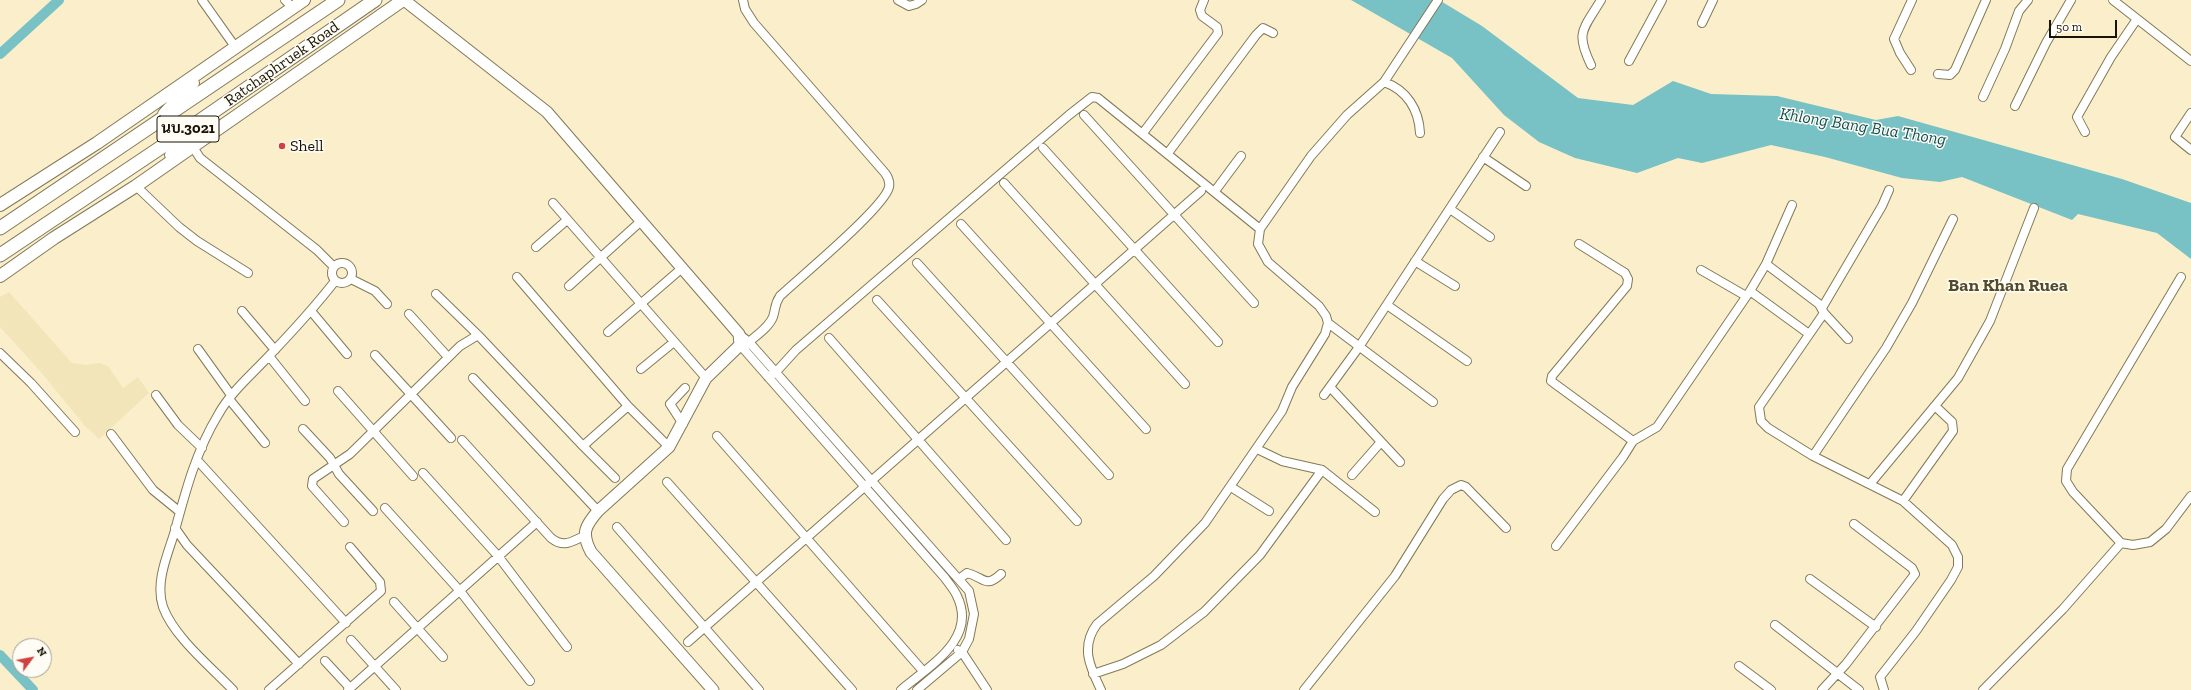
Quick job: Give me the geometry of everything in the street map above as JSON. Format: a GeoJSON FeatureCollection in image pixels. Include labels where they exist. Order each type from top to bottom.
{"type":"FeatureCollection","features":[{"type":"Feature","properties":{"kind":"main road","name":"นบ.3021"},"geometry":{"type":"LineString","coordinates":[[0,205],[97,143],[211,66],[236,48],[289,4],[304,0]]}},
{"type":"Feature","properties":{"kind":"main road","name":"Ratchaphruek Road"},"geometry":{"type":"LineString","coordinates":[[0,228],[146,131],[338,0]]}},
{"type":"Feature","properties":{"kind":"main road","name":"Ratchaphruek Road"},"geometry":{"type":"LineString","coordinates":[[0,255],[214,111],[375,0]]}},
{"type":"Feature","properties":{"kind":"main road","name":"Ratchaphruek Road"},"geometry":{"type":"LineString","coordinates":[[0,276],[54,238],[136,186],[404,0]]}},
{"type":"Feature","properties":{"kind":"main road"},"geometry":{"type":"LineString","coordinates":[[146,131],[211,66]]}},
{"type":"Feature","properties":{"kind":"main road"},"geometry":{"type":"LineString","coordinates":[[153,173],[214,111]]}},
{"type":"Feature","properties":{"kind":"street"},"geometry":{"type":"LineString","coordinates":[[202,0],[218,19],[236,48]]}},
{"type":"Feature","properties":{"kind":"street"},"geometry":{"type":"LineString","coordinates":[[404,0],[548,112],[743,342],[768,376],[945,578],[957,596],[962,614],[960,631],[952,647],[901,690]]}},
{"type":"Feature","properties":{"kind":"street"},"geometry":{"type":"LineString","coordinates":[[713,690],[591,552],[584,536],[588,522],[598,511],[669,447],[683,424],[706,378],[743,342],[773,318],[774,304],[780,296],[862,222],[885,196],[889,187],[888,178],[885,173],[754,23],[745,9],[742,0]]}},
{"type":"Feature","properties":{"kind":"street"},"geometry":{"type":"LineString","coordinates":[[898,0],[909,6],[922,0]]}},
{"type":"Feature","properties":{"kind":"street"},"geometry":{"type":"LineString","coordinates":[[1143,133],[1218,33],[1217,27],[1202,16],[1200,10],[1204,0]]}},
{"type":"Feature","properties":{"kind":"street"},"geometry":{"type":"LineString","coordinates":[[1433,402],[1328,323],[1319,306],[1268,262],[1258,244],[1260,229],[1311,156],[1348,115],[1384,82],[1438,0]]}},
{"type":"Feature","properties":{"kind":"street"},"geometry":{"type":"LineString","coordinates":[[1591,65],[1582,46],[1582,34],[1601,0]]}},
{"type":"Feature","properties":{"kind":"street"},"geometry":{"type":"LineString","coordinates":[[1629,61],[1662,0]]}},
{"type":"Feature","properties":{"kind":"street"},"geometry":{"type":"LineString","coordinates":[[1702,23],[1713,0]]}},
{"type":"Feature","properties":{"kind":"street"},"geometry":{"type":"LineString","coordinates":[[1911,70],[1900,53],[1894,39],[1912,0]]}},
{"type":"Feature","properties":{"kind":"street"},"geometry":{"type":"LineString","coordinates":[[1938,74],[1950,75],[1955,70],[1986,0]]}},
{"type":"Feature","properties":{"kind":"street"},"geometry":{"type":"LineString","coordinates":[[1983,97],[2005,50],[2019,11],[2028,0]]}},
{"type":"Feature","properties":{"kind":"street"},"geometry":{"type":"LineString","coordinates":[[2015,106],[2046,43],[2071,0]]}},
{"type":"Feature","properties":{"kind":"street"},"geometry":{"type":"LineString","coordinates":[[2113,0],[2191,61]]}},
{"type":"Feature","properties":{"kind":"street"},"geometry":{"type":"LineString","coordinates":[[2085,132],[2078,117],[2111,57],[2137,19]]}},
{"type":"Feature","properties":{"kind":"street"},"geometry":{"type":"LineString","coordinates":[[1168,153],[1256,35],[1263,28],[1273,33]]}},
{"type":"Feature","properties":{"kind":"street"},"geometry":{"type":"LineString","coordinates":[[1384,82],[1392,85],[1404,94],[1413,106],[1419,118],[1420,133]]}},
{"type":"Feature","properties":{"kind":"street"},"geometry":{"type":"LineString","coordinates":[[768,376],[776,372],[796,350],[1087,99],[1092,97],[1098,98],[1143,133],[1260,229]]}},
{"type":"Feature","properties":{"kind":"street"},"geometry":{"type":"LineString","coordinates":[[1084,115],[1254,303]]}},
{"type":"Feature","properties":{"kind":"street"},"geometry":{"type":"LineString","coordinates":[[2191,115],[2175,137],[2191,150]]}},
{"type":"Feature","properties":{"kind":"street"},"geometry":{"type":"LineString","coordinates":[[1324,395],[1359,347],[1500,132]]}},
{"type":"Feature","properties":{"kind":"street"},"geometry":{"type":"LineString","coordinates":[[193,146],[200,158],[317,250],[333,266]]}},
{"type":"Feature","properties":{"kind":"street"},"geometry":{"type":"LineString","coordinates":[[1044,148],[1218,342]]}},
{"type":"Feature","properties":{"kind":"street"},"geometry":{"type":"LineString","coordinates":[[1215,192],[1241,156]]}},
{"type":"Feature","properties":{"kind":"street"},"geometry":{"type":"LineString","coordinates":[[1483,158],[1526,186]]}},
{"type":"Feature","properties":{"kind":"street"},"geometry":{"type":"LineString","coordinates":[[1004,184],[1185,384]]}},
{"type":"Feature","properties":{"kind":"street"},"geometry":{"type":"LineString","coordinates":[[136,186],[179,227],[197,241],[248,273]]}},
{"type":"Feature","properties":{"kind":"street"},"geometry":{"type":"LineString","coordinates":[[1884,690],[1880,677],[1916,631],[1958,567],[1958,557],[1952,546],[1903,501],[1814,456],[1768,428],[1761,421],[1759,406],[1809,334],[1882,206],[1889,190]]}},
{"type":"Feature","properties":{"kind":"street"},"geometry":{"type":"LineString","coordinates":[[688,642],[1052,324],[1201,191]]}},
{"type":"Feature","properties":{"kind":"street"},"geometry":{"type":"LineString","coordinates":[[553,203],[640,305],[706,378]]}},
{"type":"Feature","properties":{"kind":"street"},"geometry":{"type":"LineString","coordinates":[[1556,546],[1615,469],[1633,441],[1656,427],[1748,294],[1766,264],[1792,205]]}},
{"type":"Feature","properties":{"kind":"street"},"geometry":{"type":"LineString","coordinates":[[1870,484],[1958,378],[1990,321],[2034,208]]}},
{"type":"Feature","properties":{"kind":"street"},"geometry":{"type":"LineString","coordinates":[[1450,209],[1490,237]]}},
{"type":"Feature","properties":{"kind":"street"},"geometry":{"type":"LineString","coordinates":[[1814,456],[1886,348],[1912,303],[1953,219]]}},
{"type":"Feature","properties":{"kind":"street"},"geometry":{"type":"LineString","coordinates":[[536,247],[567,220]]}},
{"type":"Feature","properties":{"kind":"street"},"geometry":{"type":"LineString","coordinates":[[569,286],[640,222]]}},
{"type":"Feature","properties":{"kind":"street"},"geometry":{"type":"LineString","coordinates":[[961,224],[1146,429]]}},
{"type":"Feature","properties":{"kind":"street"},"geometry":{"type":"LineString","coordinates":[[1579,244],[1626,273],[1628,278],[1627,286],[1552,376],[1551,381],[1633,441]]}},
{"type":"Feature","properties":{"kind":"street"},"geometry":{"type":"LineString","coordinates":[[1415,261],[1455,286]]}},
{"type":"Feature","properties":{"kind":"street"},"geometry":{"type":"LineString","coordinates":[[340,262],[348,264],[352,271],[350,278],[343,283],[335,281],[331,274],[333,266],[340,262]]}},
{"type":"Feature","properties":{"kind":"street"},"geometry":{"type":"LineString","coordinates":[[917,263],[1109,475]]}},
{"type":"Feature","properties":{"kind":"street"},"geometry":{"type":"LineString","coordinates":[[1766,264],[1823,310],[1848,339]]}},
{"type":"Feature","properties":{"kind":"street"},"geometry":{"type":"LineString","coordinates":[[608,332],[681,269]]}},
{"type":"Feature","properties":{"kind":"street"},"geometry":{"type":"LineString","coordinates":[[1701,270],[1748,294],[1809,334]]}},
{"type":"Feature","properties":{"kind":"street"},"geometry":{"type":"LineString","coordinates":[[517,277],[628,406],[669,447]]}},
{"type":"Feature","properties":{"kind":"street"},"geometry":{"type":"LineString","coordinates":[[2181,277],[2067,469],[2066,481],[2073,492],[2121,543],[2133,545],[2150,542],[2166,529],[2191,496]]}},
{"type":"Feature","properties":{"kind":"street"},"geometry":{"type":"LineString","coordinates":[[350,278],[375,291],[387,304]]}},
{"type":"Feature","properties":{"kind":"street"},"geometry":{"type":"LineString","coordinates":[[233,690],[181,635],[163,607],[160,584],[175,528],[197,460],[218,414],[230,397],[311,311],[335,281]]}},
{"type":"Feature","properties":{"kind":"street"},"geometry":{"type":"LineString","coordinates":[[436,294],[478,335],[615,478]]}},
{"type":"Feature","properties":{"kind":"street"},"geometry":{"type":"LineString","coordinates":[[877,300],[1077,521]]}},
{"type":"Feature","properties":{"kind":"street"},"geometry":{"type":"LineString","coordinates":[[1387,305],[1467,361]]}},
{"type":"Feature","properties":{"kind":"street"},"geometry":{"type":"LineString","coordinates":[[242,311],[275,350]]}},
{"type":"Feature","properties":{"kind":"street"},"geometry":{"type":"LineString","coordinates":[[311,311],[348,354]]}},
{"type":"Feature","properties":{"kind":"street"},"geometry":{"type":"LineString","coordinates":[[409,314],[448,357]]}},
{"type":"Feature","properties":{"kind":"street"},"geometry":{"type":"LineString","coordinates":[[1100,690],[1089,664],[1086,646],[1091,632],[1096,624],[1154,576],[1186,544],[1231,487],[1282,411],[1292,387],[1325,334],[1328,323]]}},
{"type":"Feature","properties":{"kind":"street"},"geometry":{"type":"LineString","coordinates":[[344,522],[312,486],[313,479],[334,466],[460,346],[478,335]]}},
{"type":"Feature","properties":{"kind":"street"},"geometry":{"type":"LineString","coordinates":[[829,338],[1006,540]]}},
{"type":"Feature","properties":{"kind":"street"},"geometry":{"type":"LineString","coordinates":[[641,369],[674,342]]}},
{"type":"Feature","properties":{"kind":"street"},"geometry":{"type":"LineString","coordinates":[[743,342],[776,372],[969,591],[974,614],[969,639],[962,652],[917,690]]}},
{"type":"Feature","properties":{"kind":"street"},"geometry":{"type":"LineString","coordinates":[[198,349],[230,397],[265,443]]}},
{"type":"Feature","properties":{"kind":"street"},"geometry":{"type":"LineString","coordinates":[[0,353],[31,383],[75,432]]}},
{"type":"Feature","properties":{"kind":"street"},"geometry":{"type":"LineString","coordinates":[[376,355],[451,438]]}},
{"type":"Feature","properties":{"kind":"street"},"geometry":{"type":"LineString","coordinates":[[269,356],[305,401]]}},
{"type":"Feature","properties":{"kind":"street"},"geometry":{"type":"LineString","coordinates":[[473,378],[598,511]]}},
{"type":"Feature","properties":{"kind":"street"},"geometry":{"type":"LineString","coordinates":[[1330,387],[1400,462]]}},
{"type":"Feature","properties":{"kind":"street"},"geometry":{"type":"LineString","coordinates":[[683,424],[670,404],[685,388]]}},
{"type":"Feature","properties":{"kind":"street"},"geometry":{"type":"LineString","coordinates":[[338,391],[413,476]]}},
{"type":"Feature","properties":{"kind":"street"},"geometry":{"type":"LineString","coordinates":[[156,395],[178,425],[202,448]]}},
{"type":"Feature","properties":{"kind":"street"},"geometry":{"type":"LineString","coordinates":[[583,446],[628,406]]}},
{"type":"Feature","properties":{"kind":"street"},"geometry":{"type":"LineString","coordinates":[[1903,501],[1953,432],[1952,422],[1935,406]]}},
{"type":"Feature","properties":{"kind":"street"},"geometry":{"type":"LineString","coordinates":[[303,429],[339,474],[373,511]]}},
{"type":"Feature","properties":{"kind":"street"},"geometry":{"type":"LineString","coordinates":[[111,434],[153,490],[180,512]]}},
{"type":"Feature","properties":{"kind":"street"},"geometry":{"type":"LineString","coordinates":[[717,436],[923,671]]}},
{"type":"Feature","properties":{"kind":"street"},"geometry":{"type":"LineString","coordinates":[[462,440],[558,543],[564,545],[584,536]]}},
{"type":"Feature","properties":{"kind":"street"},"geometry":{"type":"LineString","coordinates":[[1352,475],[1381,442]]}},
{"type":"Feature","properties":{"kind":"street"},"geometry":{"type":"LineString","coordinates":[[1257,449],[1282,461],[1322,470],[1375,512]]}},
{"type":"Feature","properties":{"kind":"street"},"geometry":{"type":"LineString","coordinates":[[197,460],[346,623]]}},
{"type":"Feature","properties":{"kind":"street"},"geometry":{"type":"LineString","coordinates":[[1093,674],[1123,664],[1161,645],[1204,612],[1260,555],[1322,470]]}},
{"type":"Feature","properties":{"kind":"street"},"geometry":{"type":"LineString","coordinates":[[422,473],[498,556],[567,647]]}},
{"type":"Feature","properties":{"kind":"street"},"geometry":{"type":"LineString","coordinates":[[667,482],[852,690]]}},
{"type":"Feature","properties":{"kind":"street"},"geometry":{"type":"LineString","coordinates":[[1304,690],[1395,576],[1443,499],[1451,490],[1461,485],[1466,488],[1506,528]]}},
{"type":"Feature","properties":{"kind":"street"},"geometry":{"type":"LineString","coordinates":[[1231,487],[1269,511]]}},
{"type":"Feature","properties":{"kind":"street"},"geometry":{"type":"LineString","coordinates":[[385,508],[460,591],[530,681]]}},
{"type":"Feature","properties":{"kind":"street"},"geometry":{"type":"LineString","coordinates":[[325,661],[349,689],[537,522]]}},
{"type":"Feature","properties":{"kind":"street"},"geometry":{"type":"LineString","coordinates":[[1822,690],[1876,626],[1915,574],[1912,568],[1854,524]]}},
{"type":"Feature","properties":{"kind":"street"},"geometry":{"type":"LineString","coordinates":[[617,527],[759,690]]}},
{"type":"Feature","properties":{"kind":"street"},"geometry":{"type":"LineString","coordinates":[[175,528],[196,556],[299,664]]}},
{"type":"Feature","properties":{"kind":"street"},"geometry":{"type":"LineString","coordinates":[[1983,690],[2063,609],[2121,543]]}},
{"type":"Feature","properties":{"kind":"street"},"geometry":{"type":"LineString","coordinates":[[269,690],[379,595],[382,586],[350,547]]}},
{"type":"Feature","properties":{"kind":"street"},"geometry":{"type":"LineString","coordinates":[[959,579],[967,573],[987,582],[993,582],[1001,574]]}},
{"type":"Feature","properties":{"kind":"street"},"geometry":{"type":"LineString","coordinates":[[1810,579],[1876,626]]}},
{"type":"Feature","properties":{"kind":"street"},"geometry":{"type":"LineString","coordinates":[[394,602],[443,656]]}},
{"type":"Feature","properties":{"kind":"street"},"geometry":{"type":"LineString","coordinates":[[1775,625],[1859,690]]}},
{"type":"Feature","properties":{"kind":"street"},"geometry":{"type":"LineString","coordinates":[[351,640],[396,690]]}},
{"type":"Feature","properties":{"kind":"street"},"geometry":{"type":"LineString","coordinates":[[952,647],[962,652],[987,690]]}},
{"type":"Feature","properties":{"kind":"street"},"geometry":{"type":"LineString","coordinates":[[1739,666],[1771,690]]}},
{"type":"Feature","properties":{"kind":"shaded area"},"geometry":{"type":"Polygon","coordinates":[[[9,292],[72,363],[87,365],[99,363],[108,366],[123,388],[138,377],[149,393],[99,439],[85,426],[40,371],[0,327],[0,297],[9,292]]]}},
{"type":"Feature","properties":{"kind":"water","name":"Khlong Bang Bua Thong"},"geometry":{"type":"Polygon","coordinates":[[[1351,0],[1439,0],[1482,26],[1578,98],[1633,105],[1673,81],[1711,94],[1777,96],[1876,120],[1898,116],[2122,179],[2191,203],[2191,259],[2157,233],[2078,214],[2072,220],[1962,177],[1940,182],[1902,178],[1825,157],[1771,145],[1702,163],[1678,158],[1637,173],[1575,158],[1539,142],[1504,115],[1452,58],[1351,0]]]}},
{"type":"Feature","properties":{"kind":"waterway"},"geometry":{"type":"LineString","coordinates":[[0,54],[59,0]]}},
{"type":"Feature","properties":{"kind":"waterway"},"geometry":{"type":"LineString","coordinates":[[0,655],[33,690]]}},
{"type":"Feature","properties":{"kind":"place","name":"Shell"},"geometry":{"type":"Point","coordinates":[282,146]}},
{"type":"Feature","properties":{"kind":"district","name":"Ban Khan Ruea"},"geometry":{"type":"Point","coordinates":[2008,286]}}]}
